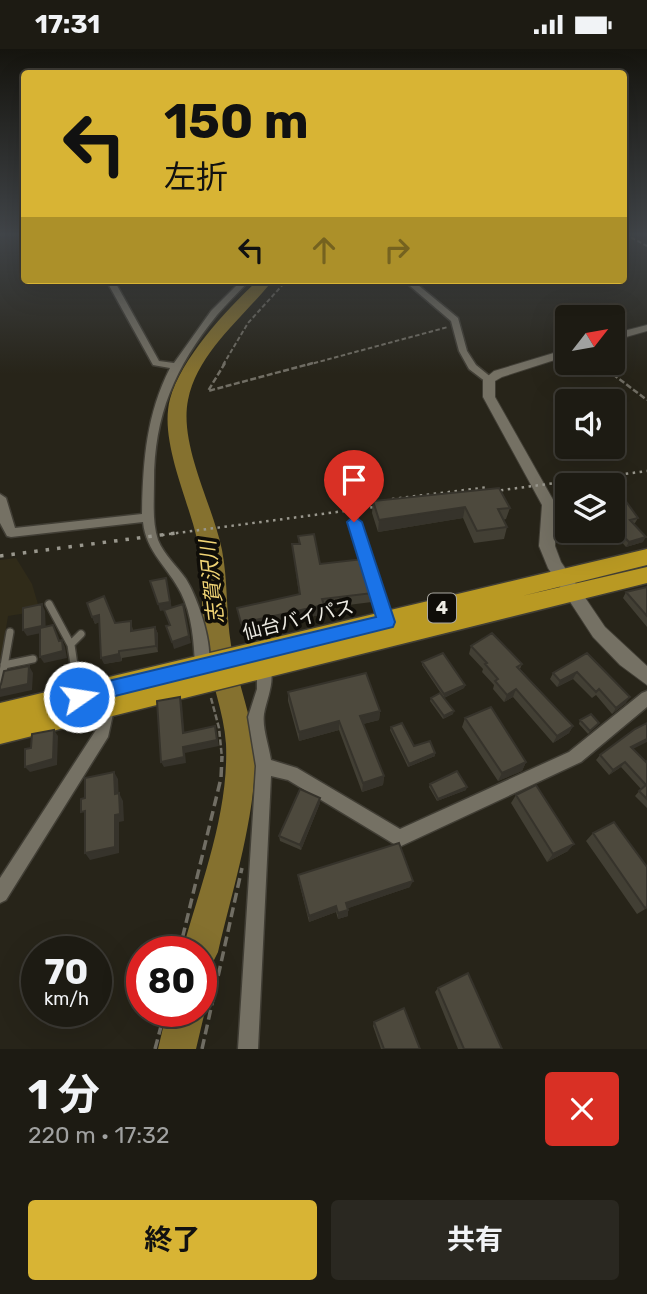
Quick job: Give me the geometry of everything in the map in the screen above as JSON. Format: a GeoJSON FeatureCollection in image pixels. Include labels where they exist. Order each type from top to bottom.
{"type":"FeatureCollection","features":[{"type":"Feature","properties":{"kind":"highway","name":"仙台バイパス"},"geometry":{"type":"LineString","coordinates":[[0,715],[79,697],[247,667],[567,586],[647,557]]}},
{"type":"Feature","properties":{"kind":"highway","name":"仙台バイパス"},"geometry":{"type":"LineString","coordinates":[[247,667],[387,622],[567,586],[647,575]]}},
{"type":"Feature","properties":{"kind":"highway","name":"仙台バイパス"},"geometry":{"type":"LineString","coordinates":[[0,731],[108,705],[206,674]]}},
{"type":"Feature","properties":{"kind":"street"},"geometry":{"type":"LineString","coordinates":[[112,284],[156,363],[176,366]]}},
{"type":"Feature","properties":{"kind":"street"},"geometry":{"type":"LineString","coordinates":[[206,674],[191,602],[150,541],[148,451],[160,393],[214,313],[242,284]]}},
{"type":"Feature","properties":{"kind":"street"},"geometry":{"type":"LineString","coordinates":[[412,284],[455,320],[463,351],[472,367],[489,380]]}},
{"type":"Feature","properties":{"kind":"street"},"geometry":{"type":"LineString","coordinates":[[625,334],[647,328]]}},
{"type":"Feature","properties":{"kind":"street"},"geometry":{"type":"LineString","coordinates":[[489,380],[498,373],[555,356]]}},
{"type":"Feature","properties":{"kind":"street"},"geometry":{"type":"LineString","coordinates":[[489,380],[489,397],[549,505],[547,546],[567,586],[599,632],[647,677]]}},
{"type":"Feature","properties":{"kind":"street"},"geometry":{"type":"LineString","coordinates":[[0,498],[5,521],[11,533],[148,517]]}},
{"type":"Feature","properties":{"kind":"street"},"geometry":{"type":"LineString","coordinates":[[247,667],[264,689],[256,717],[264,767],[248,1049]]}},
{"type":"Feature","properties":{"kind":"street"},"geometry":{"type":"LineString","coordinates":[[264,767],[291,773],[400,838],[575,757],[647,698]]}},
{"type":"Feature","properties":{"kind":"street"},"geometry":{"type":"LineString","coordinates":[[0,894],[103,732],[108,705]]}},
{"type":"Feature","properties":{"kind":"lane"},"geometry":{"type":"LineString","coordinates":[[354,522],[387,622]]}},
{"type":"Feature","properties":{"kind":"lane"},"geometry":{"type":"LineString","coordinates":[[49,604],[72,643],[77,659],[79,697]]}},
{"type":"Feature","properties":{"kind":"lane"},"geometry":{"type":"LineString","coordinates":[[0,689],[10,632]]}},
{"type":"Feature","properties":{"kind":"lane"},"geometry":{"type":"LineString","coordinates":[[72,643],[81,633]]}},
{"type":"Feature","properties":{"kind":"lane"},"geometry":{"type":"LineString","coordinates":[[4,664],[33,659]]}},
{"type":"Feature","properties":{"kind":"path"},"geometry":{"type":"LineString","coordinates":[[283,284],[247,323],[208,391],[456,325]]}},
{"type":"Feature","properties":{"kind":"path"},"geometry":{"type":"LineString","coordinates":[[614,375],[647,400]]}},
{"type":"Feature","properties":{"kind":"path"},"geometry":{"type":"LineString","coordinates":[[183,936],[221,778],[223,749],[220,725],[206,674]]}},
{"type":"Feature","properties":{"kind":"path"},"geometry":{"type":"LineString","coordinates":[[202,1049],[244,861]]}},
{"type":"Feature","properties":{"kind":"path"},"geometry":{"type":"LineString","coordinates":[[155,1049],[161,1027]]}},
{"type":"Feature","properties":{"kind":"shaded area"},"geometry":{"type":"Polygon","coordinates":[[[16,558],[32,584],[40,611],[8,616],[0,664],[0,560],[16,558]]]}},
{"type":"Feature","properties":{"kind":"building"},"geometry":{"type":"Polygon","coordinates":[[[499,488],[510,508],[498,509],[507,527],[477,531],[465,507],[379,520],[373,501],[499,488]]]}},
{"type":"Feature","properties":{"kind":"building"},"geometry":{"type":"Polygon","coordinates":[[[625,500],[638,518],[630,520],[646,537],[629,542],[625,538],[625,500]]]}},
{"type":"Feature","properties":{"kind":"building"},"geometry":{"type":"Polygon","coordinates":[[[314,534],[320,564],[363,559],[373,593],[322,599],[324,605],[241,623],[237,608],[300,594],[292,544],[300,544],[298,536],[314,534]]]}},
{"type":"Feature","properties":{"kind":"building"},"geometry":{"type":"Polygon","coordinates":[[[166,578],[170,602],[158,604],[150,581],[166,578]]]}},
{"type":"Feature","properties":{"kind":"building"},"geometry":{"type":"Polygon","coordinates":[[[647,587],[647,616],[626,592],[647,587]]]}},
{"type":"Feature","properties":{"kind":"building"},"geometry":{"type":"Polygon","coordinates":[[[104,596],[115,623],[131,621],[131,631],[155,627],[156,646],[119,651],[119,654],[101,658],[99,615],[92,617],[87,603],[104,596]]]}},
{"type":"Feature","properties":{"kind":"building"},"geometry":{"type":"Polygon","coordinates":[[[42,604],[42,626],[23,630],[23,608],[42,604]]]}},
{"type":"Feature","properties":{"kind":"building"},"geometry":{"type":"Polygon","coordinates":[[[183,604],[189,636],[172,642],[166,626],[170,625],[164,610],[183,604]]]}},
{"type":"Feature","properties":{"kind":"building"},"geometry":{"type":"Polygon","coordinates":[[[53,625],[59,641],[62,640],[63,651],[40,657],[40,628],[53,625]]]}},
{"type":"Feature","properties":{"kind":"building"},"geometry":{"type":"Polygon","coordinates":[[[492,633],[522,664],[517,667],[573,726],[557,736],[516,689],[507,695],[495,681],[498,679],[485,664],[487,663],[471,646],[492,633]]]}},
{"type":"Feature","properties":{"kind":"building"},"geometry":{"type":"Polygon","coordinates":[[[443,653],[465,685],[444,694],[422,662],[443,653]]]}},
{"type":"Feature","properties":{"kind":"building"},"geometry":{"type":"Polygon","coordinates":[[[587,653],[630,697],[616,708],[599,689],[596,692],[577,672],[560,681],[553,673],[587,653]]]}},
{"type":"Feature","properties":{"kind":"building"},"geometry":{"type":"Polygon","coordinates":[[[29,666],[28,684],[0,690],[4,671],[29,666]]]}},
{"type":"Feature","properties":{"kind":"building"},"geometry":{"type":"Polygon","coordinates":[[[366,673],[380,711],[360,716],[384,776],[363,783],[339,721],[299,732],[288,692],[366,673]]]}},
{"type":"Feature","properties":{"kind":"building"},"geometry":{"type":"Polygon","coordinates":[[[440,693],[454,711],[444,716],[431,698],[440,693]]]}},
{"type":"Feature","properties":{"kind":"building"},"geometry":{"type":"Polygon","coordinates":[[[180,697],[183,733],[215,726],[217,740],[183,747],[184,757],[161,762],[157,701],[180,697]]]}},
{"type":"Feature","properties":{"kind":"building"},"geometry":{"type":"Polygon","coordinates":[[[491,707],[526,762],[502,773],[465,718],[491,707]]]}},
{"type":"Feature","properties":{"kind":"building"},"geometry":{"type":"Polygon","coordinates":[[[591,714],[599,723],[590,731],[580,720],[591,714]]]}},
{"type":"Feature","properties":{"kind":"building"},"geometry":{"type":"Polygon","coordinates":[[[402,723],[414,746],[430,741],[435,753],[409,764],[391,727],[402,723]]]}},
{"type":"Feature","properties":{"kind":"building"},"geometry":{"type":"Polygon","coordinates":[[[647,723],[647,739],[631,747],[647,761],[647,799],[639,791],[646,785],[625,762],[613,770],[600,755],[647,723]]]}},
{"type":"Feature","properties":{"kind":"building"},"geometry":{"type":"Polygon","coordinates":[[[54,730],[53,759],[25,767],[25,749],[31,748],[32,734],[54,730]]]}},
{"type":"Feature","properties":{"kind":"building"},"geometry":{"type":"Polygon","coordinates":[[[457,771],[467,787],[438,799],[430,784],[457,771]]]}},
{"type":"Feature","properties":{"kind":"building"},"geometry":{"type":"Polygon","coordinates":[[[114,772],[115,794],[119,793],[120,814],[115,815],[115,847],[85,853],[85,811],[81,812],[81,799],[85,798],[85,778],[114,772]]]}},
{"type":"Feature","properties":{"kind":"building"},"geometry":{"type":"Polygon","coordinates":[[[536,785],[574,844],[553,854],[516,795],[536,785]]]}},
{"type":"Feature","properties":{"kind":"building"},"geometry":{"type":"Polygon","coordinates":[[[300,789],[320,798],[300,845],[279,836],[300,789]]]}},
{"type":"Feature","properties":{"kind":"building"},"geometry":{"type":"Polygon","coordinates":[[[614,822],[647,867],[645,908],[593,833],[614,822]]]}},
{"type":"Feature","properties":{"kind":"building"},"geometry":{"type":"Polygon","coordinates":[[[399,843],[413,881],[346,903],[348,910],[338,913],[336,906],[309,916],[298,875],[399,843]]]}},
{"type":"Feature","properties":{"kind":"building"},"geometry":{"type":"Polygon","coordinates":[[[468,973],[502,1049],[464,1049],[438,988],[468,973]]]}},
{"type":"Feature","properties":{"kind":"building"},"geometry":{"type":"Polygon","coordinates":[[[404,1008],[420,1049],[384,1049],[374,1022],[404,1008]]]}},
{"type":"Feature","properties":{"kind":"waterway","name":"志賀沢川"},"geometry":{"type":"LineString","coordinates":[[204,936],[233,820],[238,793],[240,744],[218,645],[211,551],[182,448],[177,413],[179,399],[193,368],[229,319],[262,284]]}},
{"type":"Feature","properties":{"kind":"waterway","name":"志賀沢川"},"geometry":{"type":"LineString","coordinates":[[177,1049],[182,1027]]}},
{"type":"Feature","properties":{"kind":"railway"},"geometry":{"type":"LineString","coordinates":[[480,493],[647,471]]}},
{"type":"Feature","properties":{"kind":"railway"},"geometry":{"type":"LineString","coordinates":[[392,499],[489,487]]}},
{"type":"Feature","properties":{"kind":"railway"},"geometry":{"type":"LineString","coordinates":[[162,535],[390,505]]}},
{"type":"Feature","properties":{"kind":"railway"},"geometry":{"type":"LineString","coordinates":[[0,556],[176,533]]}},
{"type":"Feature","properties":{"kind":"route"},"geometry":{"type":"LineString","coordinates":[[79,697],[387,622],[354,522]]}}]}
